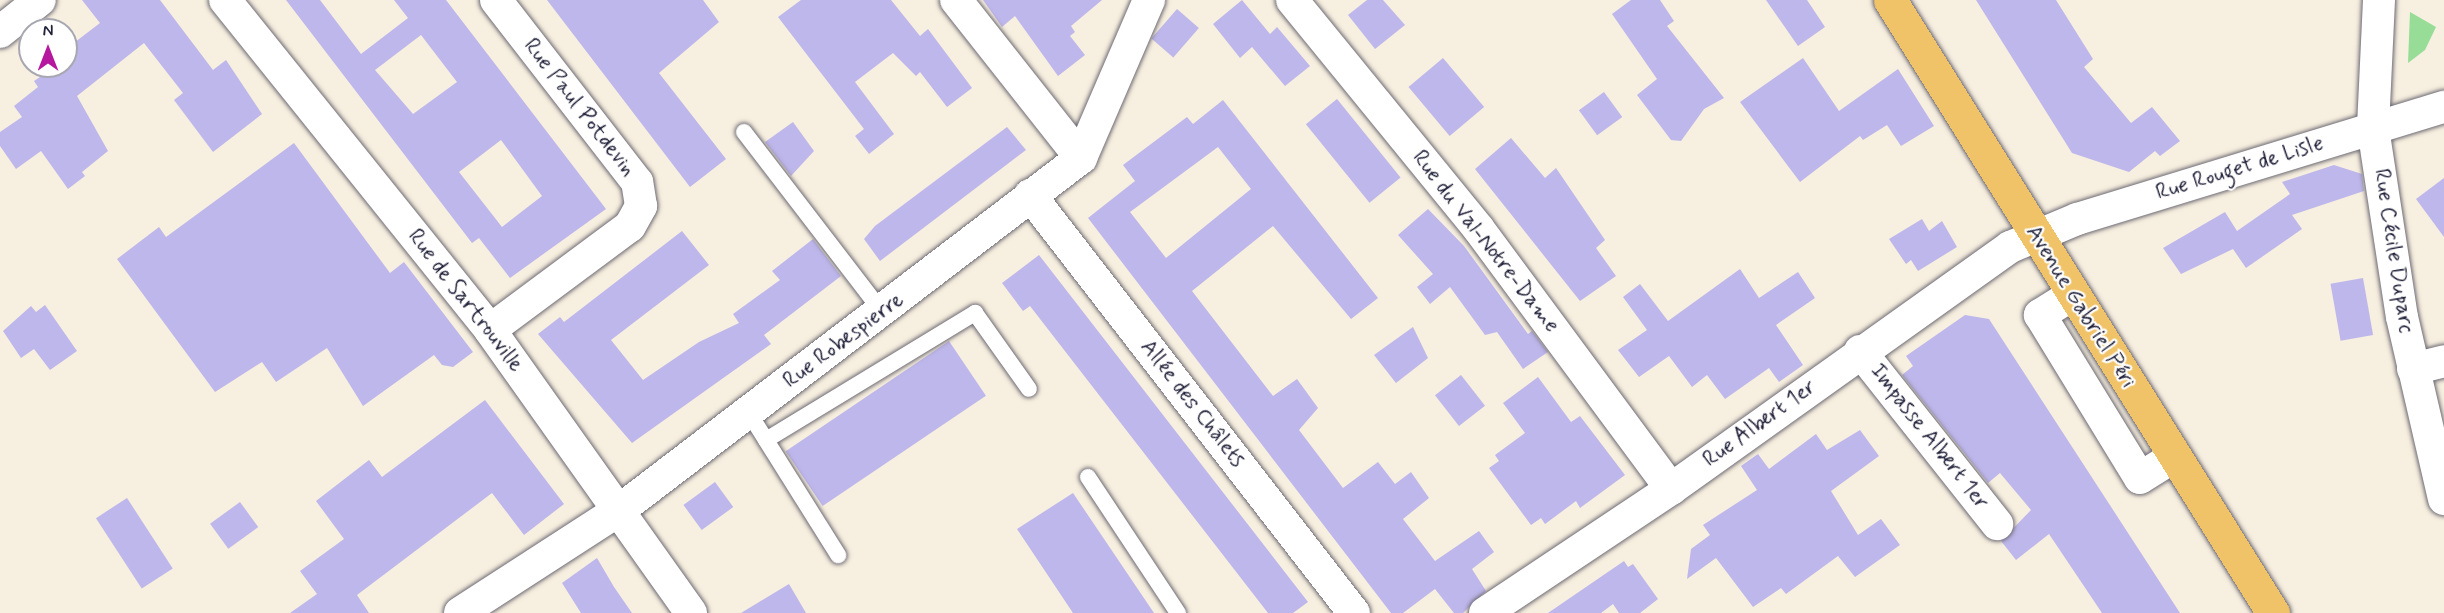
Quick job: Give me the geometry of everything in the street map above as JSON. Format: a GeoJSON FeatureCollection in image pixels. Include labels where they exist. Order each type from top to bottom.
{"type":"FeatureCollection","features":[{"type":"Feature","properties":{"kind":"main road","name":"Avenue Gabriel Péri"},"geometry":{"type":"LineString","coordinates":[[1890,0],[2072,295],[2273,613]]}},
{"type":"Feature","properties":{"kind":"street"},"geometry":{"type":"LineString","coordinates":[[0,32],[40,0]]}},
{"type":"Feature","properties":{"kind":"street","name":"Rue de Sartrouville"},"geometry":{"type":"LineString","coordinates":[[225,0],[490,330],[621,509],[691,613]]}},
{"type":"Feature","properties":{"kind":"street","name":"Rue Paul Potdevin"},"geometry":{"type":"LineString","coordinates":[[490,330],[630,226],[641,206],[637,182],[496,0]]}},
{"type":"Feature","properties":{"kind":"street"},"geometry":{"type":"LineString","coordinates":[[956,0],[1081,158],[1149,0]]}},
{"type":"Feature","properties":{"kind":"street","name":"Rue Cécile Duparc"},"geometry":{"type":"LineString","coordinates":[[2379,0],[2373,128],[2413,369],[2444,499]]}},
{"type":"Feature","properties":{"kind":"street","name":"Rue du Val-Notre-Dame"},"geometry":{"type":"LineString","coordinates":[[1302,3],[1478,228],[1671,489]]}},
{"type":"Feature","properties":{"kind":"street","name":"Rue Rouget de Lisle"},"geometry":{"type":"LineString","coordinates":[[2037,236],[2444,106]]}},
{"type":"Feature","properties":{"kind":"street","name":"Rue Robespierre"},"geometry":{"type":"LineString","coordinates":[[460,613],[621,509],[883,313],[1030,195],[1081,158]]}},
{"type":"Feature","properties":{"kind":"street","name":"Allée des Châlets"},"geometry":{"type":"LineString","coordinates":[[1030,195],[1354,613]]}},
{"type":"Feature","properties":{"kind":"street","name":"Rue Albert 1er"},"geometry":{"type":"LineString","coordinates":[[1485,613],[1671,489],[1860,351],[2010,247],[2037,236]]}},
{"type":"Feature","properties":{"kind":"street","name":"Impasse Albert 1er"},"geometry":{"type":"LineString","coordinates":[[1860,351],[1997,524]]}},
{"type":"Feature","properties":{"kind":"street"},"geometry":{"type":"LineString","coordinates":[[2413,369],[2444,362]]}},
{"type":"Feature","properties":{"kind":"lane"},"geometry":{"type":"LineString","coordinates":[[744,132],[883,313]]}},
{"type":"Feature","properties":{"kind":"lane"},"geometry":{"type":"LineString","coordinates":[[766,440],[975,313],[1029,389]]}},
{"type":"Feature","properties":{"kind":"lane"},"geometry":{"type":"LineString","coordinates":[[749,413],[838,555]]}},
{"type":"Feature","properties":{"kind":"lane"},"geometry":{"type":"LineString","coordinates":[[1088,477],[1178,613]]}},
{"type":"Feature","properties":{"kind":"green space"},"geometry":{"type":"Polygon","coordinates":[[[2410,12],[2436,27],[2425,50],[2408,63],[2410,12]]]}},
{"type":"Feature","properties":{"kind":"building"},"geometry":{"type":"Polygon","coordinates":[[[82,0],[160,0],[213,70],[226,60],[262,114],[213,152],[174,100],[183,93],[144,43],[77,96],[108,151],[82,172],[85,176],[68,189],[41,151],[16,169],[0,146],[0,132],[22,117],[14,106],[38,87],[34,81],[38,78],[78,78],[78,40],[100,23],[82,0]]]}},
{"type":"Feature","properties":{"kind":"building"},"geometry":{"type":"Polygon","coordinates":[[[286,0],[320,0],[361,54],[408,18],[394,0],[446,0],[606,209],[510,278],[479,238],[472,243],[286,0]],[[421,35],[375,70],[413,114],[457,82],[421,35]],[[501,140],[459,172],[502,227],[542,196],[501,140]]]}},
{"type":"Feature","properties":{"kind":"building"},"geometry":{"type":"Polygon","coordinates":[[[547,0],[703,0],[719,22],[659,73],[726,159],[690,187],[547,0]]]}},
{"type":"Feature","properties":{"kind":"building"},"geometry":{"type":"Polygon","coordinates":[[[801,0],[891,0],[920,36],[928,29],[972,88],[947,107],[920,72],[916,76],[893,53],[855,82],[894,134],[869,154],[855,136],[864,129],[778,17],[801,0]]]}},
{"type":"Feature","properties":{"kind":"building"},"geometry":{"type":"Polygon","coordinates":[[[983,0],[1102,0],[1071,26],[1075,32],[1070,36],[1085,55],[1058,76],[1015,16],[1002,27],[983,0]]]}},
{"type":"Feature","properties":{"kind":"building"},"geometry":{"type":"Polygon","coordinates":[[[1242,0],[1270,34],[1277,27],[1310,66],[1285,86],[1252,47],[1240,58],[1213,24],[1242,0]]]}},
{"type":"Feature","properties":{"kind":"building"},"geometry":{"type":"Polygon","coordinates":[[[1367,0],[1383,0],[1405,25],[1375,49],[1348,15],[1367,0]]]}},
{"type":"Feature","properties":{"kind":"building"},"geometry":{"type":"Polygon","coordinates":[[[1631,0],[1660,0],[1674,21],[1667,26],[1724,98],[1704,109],[1681,141],[1671,140],[1637,95],[1657,79],[1612,14],[1631,0]]]}},
{"type":"Feature","properties":{"kind":"building"},"geometry":{"type":"Polygon","coordinates":[[[1766,0],[1807,0],[1825,27],[1798,46],[1766,0]]]}},
{"type":"Feature","properties":{"kind":"building"},"geometry":{"type":"Polygon","coordinates":[[[1976,0],[2056,0],[2093,59],[2084,67],[2131,123],[2152,107],[2180,141],[2160,156],[2155,151],[2129,172],[2072,153],[1976,0]]]}},
{"type":"Feature","properties":{"kind":"building"},"geometry":{"type":"Polygon","coordinates":[[[1177,9],[1199,28],[1173,57],[1151,38],[1177,9]]]}},
{"type":"Feature","properties":{"kind":"building"},"geometry":{"type":"Polygon","coordinates":[[[1443,58],[1484,107],[1450,136],[1409,87],[1443,58]]]}},
{"type":"Feature","properties":{"kind":"building"},"geometry":{"type":"Polygon","coordinates":[[[1803,58],[1839,111],[1898,69],[1934,126],[1901,146],[1887,125],[1863,140],[1860,136],[1800,182],[1740,102],[1803,58]]]}},
{"type":"Feature","properties":{"kind":"building"},"geometry":{"type":"Polygon","coordinates":[[[1604,92],[1622,117],[1597,135],[1579,110],[1604,92]]]}},
{"type":"Feature","properties":{"kind":"building"},"geometry":{"type":"Polygon","coordinates":[[[1337,99],[1401,177],[1369,203],[1306,124],[1337,99]]]}},
{"type":"Feature","properties":{"kind":"building"},"geometry":{"type":"Polygon","coordinates":[[[1223,100],[1378,298],[1351,319],[1273,226],[1192,291],[1273,396],[1297,379],[1318,408],[1299,430],[1343,488],[1378,462],[1395,484],[1411,472],[1429,498],[1403,519],[1435,561],[1479,531],[1494,552],[1472,569],[1486,591],[1463,613],[1454,613],[1435,589],[1403,613],[1391,613],[1088,218],[1135,181],[1123,165],[1187,117],[1193,124],[1223,100]],[[1218,147],[1130,212],[1166,258],[1251,189],[1218,147]]]}},
{"type":"Feature","properties":{"kind":"building"},"geometry":{"type":"Polygon","coordinates":[[[793,122],[814,151],[791,176],[765,142],[793,122]]]}},
{"type":"Feature","properties":{"kind":"building"},"geometry":{"type":"Polygon","coordinates":[[[1007,127],[1026,150],[880,261],[864,239],[875,226],[1007,127]]]}},
{"type":"Feature","properties":{"kind":"building"},"geometry":{"type":"Polygon","coordinates":[[[1511,138],[1545,178],[1556,168],[1605,240],[1596,248],[1616,276],[1580,301],[1475,169],[1511,138]]]}},
{"type":"Feature","properties":{"kind":"building"},"geometry":{"type":"Polygon","coordinates":[[[294,143],[390,273],[404,262],[473,352],[453,367],[442,365],[434,355],[363,406],[327,348],[276,382],[262,362],[215,392],[117,259],[159,227],[166,237],[294,143]]]}},
{"type":"Feature","properties":{"kind":"building"},"geometry":{"type":"Polygon","coordinates":[[[2334,165],[2362,174],[2364,191],[2292,215],[2302,229],[2246,268],[2233,249],[2181,274],[2163,248],[2225,212],[2237,231],[2290,194],[2282,182],[2334,165]]]}},
{"type":"Feature","properties":{"kind":"building"},"geometry":{"type":"Polygon","coordinates":[[[2444,178],[2444,237],[2416,199],[2444,178]]]}},
{"type":"Feature","properties":{"kind":"building"},"geometry":{"type":"Polygon","coordinates":[[[1428,209],[1464,246],[1528,334],[1532,331],[1548,352],[1523,369],[1497,332],[1485,335],[1450,287],[1430,304],[1417,287],[1433,274],[1398,235],[1428,209]]]}},
{"type":"Feature","properties":{"kind":"building"},"geometry":{"type":"Polygon","coordinates":[[[1922,219],[1929,231],[1942,221],[1957,247],[1918,271],[1911,260],[1906,264],[1889,239],[1922,219]]]}},
{"type":"Feature","properties":{"kind":"building"},"geometry":{"type":"Polygon","coordinates":[[[682,231],[709,265],[611,340],[643,380],[699,342],[739,323],[733,314],[780,280],[772,271],[813,239],[841,276],[764,335],[771,344],[632,443],[538,334],[560,317],[564,322],[682,231]]]}},
{"type":"Feature","properties":{"kind":"building"},"geometry":{"type":"Polygon","coordinates":[[[1039,255],[1308,602],[1293,613],[1268,613],[1030,306],[1023,311],[1002,283],[1039,255]]]}},
{"type":"Feature","properties":{"kind":"building"},"geometry":{"type":"Polygon","coordinates":[[[1740,269],[1759,298],[1798,272],[1815,298],[1776,325],[1803,365],[1779,382],[1769,368],[1725,399],[1707,375],[1692,387],[1669,356],[1639,377],[1618,350],[1647,330],[1623,297],[1640,284],[1668,321],[1740,269]]]}},
{"type":"Feature","properties":{"kind":"building"},"geometry":{"type":"Polygon","coordinates":[[[2363,278],[2373,335],[2341,341],[2331,284],[2363,278]]]}},
{"type":"Feature","properties":{"kind":"building"},"geometry":{"type":"Polygon","coordinates":[[[45,305],[77,351],[50,370],[34,349],[21,358],[3,331],[31,306],[36,312],[45,305]]]}},
{"type":"Feature","properties":{"kind":"building"},"geometry":{"type":"Polygon","coordinates":[[[1965,315],[1989,319],[2180,613],[2102,613],[2049,534],[2016,560],[2001,541],[2031,510],[2000,473],[1988,483],[1902,375],[1913,366],[1906,356],[1965,315]]]}},
{"type":"Feature","properties":{"kind":"building"},"geometry":{"type":"Polygon","coordinates":[[[1413,327],[1428,358],[1396,383],[1374,355],[1413,327]]]}},
{"type":"Feature","properties":{"kind":"building"},"geometry":{"type":"Polygon","coordinates":[[[949,341],[986,396],[823,506],[786,451],[949,341]]]}},
{"type":"Feature","properties":{"kind":"building"},"geometry":{"type":"Polygon","coordinates":[[[1461,375],[1485,406],[1459,426],[1435,395],[1461,375]]]}},
{"type":"Feature","properties":{"kind":"building"},"geometry":{"type":"Polygon","coordinates":[[[1538,377],[1571,422],[1580,416],[1625,475],[1580,508],[1576,501],[1545,524],[1541,518],[1531,525],[1489,468],[1499,461],[1495,455],[1525,433],[1503,403],[1538,377]]]}},
{"type":"Feature","properties":{"kind":"building"},"geometry":{"type":"Polygon","coordinates":[[[485,400],[564,504],[524,535],[492,493],[357,595],[369,613],[290,613],[317,594],[300,571],[344,539],[316,501],[369,460],[382,477],[485,400]]]}},
{"type":"Feature","properties":{"kind":"building"},"geometry":{"type":"Polygon","coordinates":[[[1860,430],[1879,456],[1831,491],[1858,535],[1881,519],[1900,545],[1855,577],[1838,556],[1786,594],[1781,588],[1753,607],[1716,558],[1687,579],[1691,549],[1710,535],[1703,525],[1757,490],[1741,466],[1758,454],[1769,469],[1816,434],[1827,450],[1860,430]]]}},
{"type":"Feature","properties":{"kind":"building"},"geometry":{"type":"Polygon","coordinates":[[[715,482],[733,507],[702,530],[683,505],[715,482]]]}},
{"type":"Feature","properties":{"kind":"building"},"geometry":{"type":"Polygon","coordinates":[[[1073,493],[1154,613],[1073,613],[1017,529],[1073,493]]]}},
{"type":"Feature","properties":{"kind":"building"},"geometry":{"type":"Polygon","coordinates":[[[127,498],[173,568],[142,589],[96,518],[127,498]]]}},
{"type":"Feature","properties":{"kind":"building"},"geometry":{"type":"Polygon","coordinates":[[[240,502],[258,527],[228,549],[210,524],[240,502]]]}},
{"type":"Feature","properties":{"kind":"building"},"geometry":{"type":"Polygon","coordinates":[[[597,558],[632,613],[581,613],[562,583],[597,558]]]}},
{"type":"Feature","properties":{"kind":"building"},"geometry":{"type":"Polygon","coordinates":[[[1624,561],[1628,567],[1633,564],[1658,599],[1640,613],[1619,613],[1613,604],[1601,613],[1548,613],[1624,561]]]}},
{"type":"Feature","properties":{"kind":"building"},"geometry":{"type":"Polygon","coordinates":[[[789,584],[806,613],[741,613],[789,584]]]}}]}
